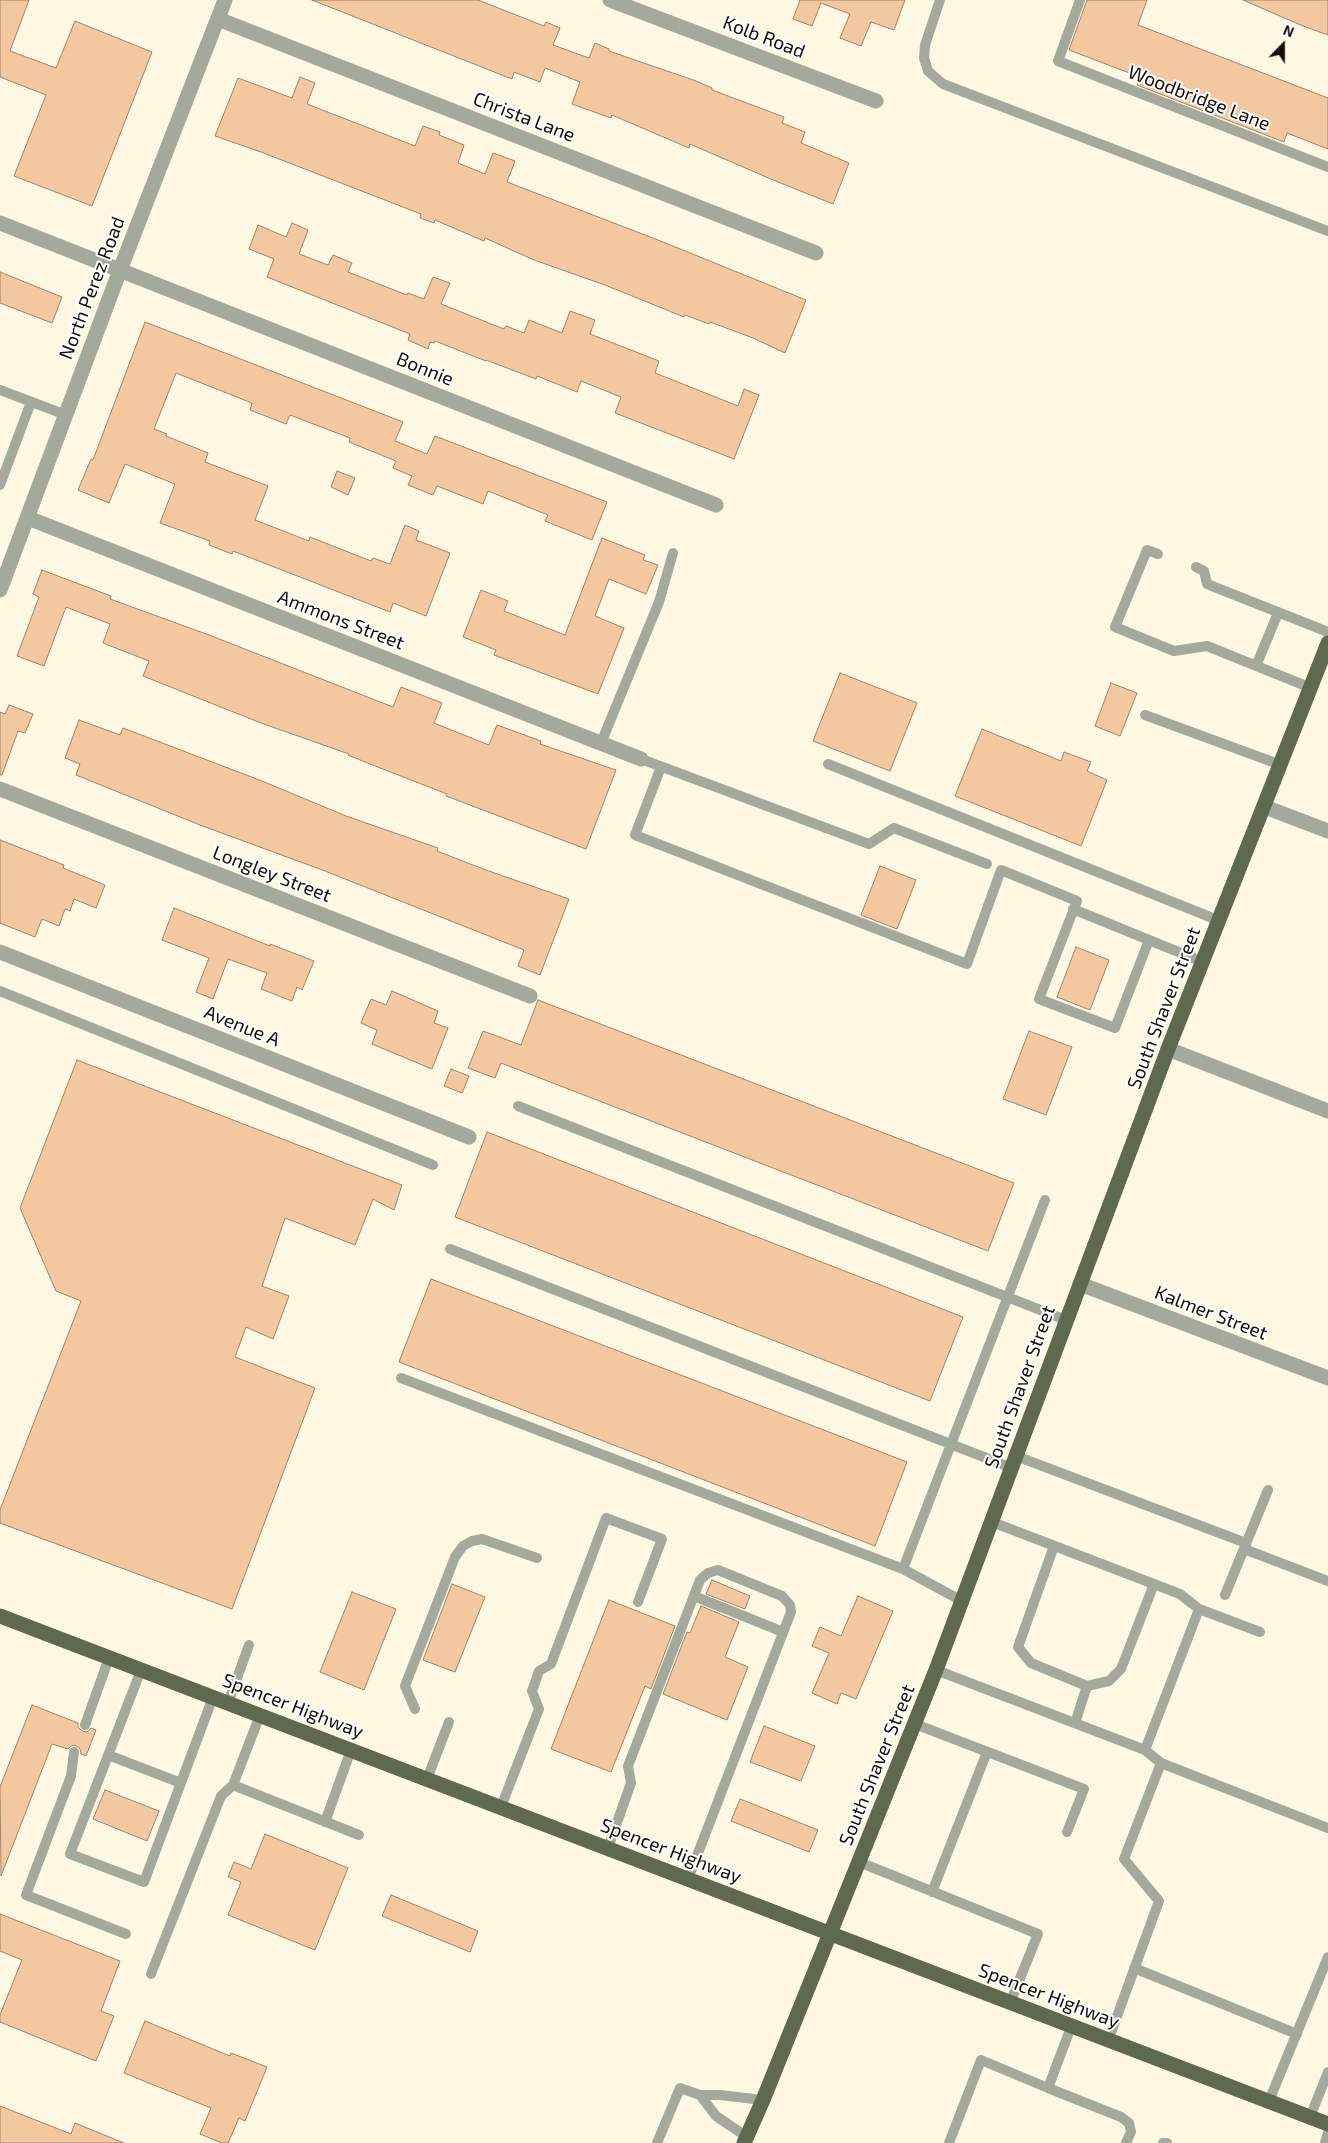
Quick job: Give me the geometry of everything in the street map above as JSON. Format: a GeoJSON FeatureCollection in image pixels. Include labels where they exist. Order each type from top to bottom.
{"type":"FeatureCollection","features":[{"type":"Feature","properties":{"kind":"main road","name":"South Shaver Street"},"geometry":{"type":"LineString","coordinates":[[746,2140],[915,1724],[1168,1049],[1327,650]]}},
{"type":"Feature","properties":{"kind":"main road","name":"Spencer Highway"},"geometry":{"type":"LineString","coordinates":[[0,1616],[1328,2124]]}},
{"type":"Feature","properties":{"kind":"street","name":"North Perez Road"},"geometry":{"type":"LineString","coordinates":[[0,590],[224,0]]}},
{"type":"Feature","properties":{"kind":"street","name":"Kolb Road"},"geometry":{"type":"LineString","coordinates":[[610,0],[876,101]]}},
{"type":"Feature","properties":{"kind":"street","name":"Christa Lane"},"geometry":{"type":"LineString","coordinates":[[218,19],[816,253]]}},
{"type":"Feature","properties":{"kind":"street","name":"Bonnie"},"geometry":{"type":"LineString","coordinates":[[0,223],[716,505]]}},
{"type":"Feature","properties":{"kind":"street","name":"Ammons Street"},"geometry":{"type":"LineString","coordinates":[[28,518],[640,759]]}},
{"type":"Feature","properties":{"kind":"street","name":"Longley Street"},"geometry":{"type":"LineString","coordinates":[[0,790],[530,996]]}},
{"type":"Feature","properties":{"kind":"street"},"geometry":{"type":"LineString","coordinates":[[1265,807],[1328,831]]}},
{"type":"Feature","properties":{"kind":"street","name":"Avenue A"},"geometry":{"type":"LineString","coordinates":[[0,952],[469,1137]]}},
{"type":"Feature","properties":{"kind":"street"},"geometry":{"type":"LineString","coordinates":[[1168,1049],[1328,1111]]}},
{"type":"Feature","properties":{"kind":"street","name":"Kalmer Street"},"geometry":{"type":"LineString","coordinates":[[1080,1284],[1328,1378]]}},
{"type":"Feature","properties":{"kind":"lane"},"geometry":{"type":"LineString","coordinates":[[940,0],[925,45],[924,58],[928,71],[943,84],[1328,231]]}},
{"type":"Feature","properties":{"kind":"lane","name":"Woodbridge Lane"},"geometry":{"type":"LineString","coordinates":[[1080,0],[1058,61],[1328,167]]}},
{"type":"Feature","properties":{"kind":"lane"},"geometry":{"type":"LineString","coordinates":[[0,390],[66,415]]}},
{"type":"Feature","properties":{"kind":"lane"},"geometry":{"type":"LineString","coordinates":[[0,484],[32,402]]}},
{"type":"Feature","properties":{"kind":"lane"},"geometry":{"type":"LineString","coordinates":[[1158,554],[1147,550],[1115,627],[1174,651],[1207,646],[1311,688]]}},
{"type":"Feature","properties":{"kind":"lane"},"geometry":{"type":"LineString","coordinates":[[601,743],[659,602],[673,553]]}},
{"type":"Feature","properties":{"kind":"lane"},"geometry":{"type":"LineString","coordinates":[[1196,568],[1204,571],[1207,584],[1328,632]]}},
{"type":"Feature","properties":{"kind":"lane"},"geometry":{"type":"LineString","coordinates":[[1256,666],[1278,613]]}},
{"type":"Feature","properties":{"kind":"lane"},"geometry":{"type":"LineString","coordinates":[[1145,715],[1281,765]]}},
{"type":"Feature","properties":{"kind":"lane"},"geometry":{"type":"LineString","coordinates":[[640,759],[869,844],[894,828],[987,864]]}},
{"type":"Feature","properties":{"kind":"lane"},"geometry":{"type":"LineString","coordinates":[[828,764],[1220,921]]}},
{"type":"Feature","properties":{"kind":"lane"},"geometry":{"type":"LineString","coordinates":[[661,767],[635,835],[967,964],[1002,870],[1077,901],[1039,998],[1115,1028],[1149,940]]}},
{"type":"Feature","properties":{"kind":"lane"},"geometry":{"type":"LineString","coordinates":[[1073,910],[1203,962]]}},
{"type":"Feature","properties":{"kind":"lane"},"geometry":{"type":"LineString","coordinates":[[0,990],[433,1165]]}},
{"type":"Feature","properties":{"kind":"lane"},"geometry":{"type":"LineString","coordinates":[[518,1106],[1066,1320]]}},
{"type":"Feature","properties":{"kind":"lane"},"geometry":{"type":"LineString","coordinates":[[903,1569],[1045,1200]]}},
{"type":"Feature","properties":{"kind":"lane"},"geometry":{"type":"LineString","coordinates":[[450,1249],[951,1444],[1014,1462],[1245,1546],[1328,1581]]}},
{"type":"Feature","properties":{"kind":"lane"},"geometry":{"type":"LineString","coordinates":[[401,1378],[903,1569],[962,1601]]}},
{"type":"Feature","properties":{"kind":"lane"},"geometry":{"type":"LineString","coordinates":[[1225,1595],[1268,1490]]}},
{"type":"Feature","properties":{"kind":"lane"},"geometry":{"type":"LineString","coordinates":[[501,1807],[539,1709],[532,1691],[539,1671],[552,1664],[606,1518],[662,1539],[638,1602]]}},
{"type":"Feature","properties":{"kind":"lane"},"geometry":{"type":"LineString","coordinates":[[992,1522],[1180,1594],[1199,1608],[1260,1632]]}},
{"type":"Feature","properties":{"kind":"lane"},"geometry":{"type":"LineString","coordinates":[[415,1709],[405,1686],[455,1557],[463,1546],[472,1540],[482,1539],[537,1558]]}},
{"type":"Feature","properties":{"kind":"lane"},"geometry":{"type":"LineString","coordinates":[[1054,1546],[1018,1647],[1031,1663],[1087,1686],[1109,1681],[1121,1669],[1154,1584]]}},
{"type":"Feature","properties":{"kind":"lane"},"geometry":{"type":"LineString","coordinates":[[608,1848],[631,1783],[628,1766],[700,1580],[708,1573],[718,1570],[782,1596],[790,1604],[791,1612],[688,1879]]}},
{"type":"Feature","properties":{"kind":"lane"},"geometry":{"type":"LineString","coordinates":[[694,1596],[783,1632]]}},
{"type":"Feature","properties":{"kind":"lane"},"geometry":{"type":"LineString","coordinates":[[1145,1750],[1199,1608]]}},
{"type":"Feature","properties":{"kind":"lane"},"geometry":{"type":"LineString","coordinates":[[228,1703],[249,1645]]}},
{"type":"Feature","properties":{"kind":"lane"},"geometry":{"type":"LineString","coordinates":[[84,1725],[109,1658]]}},
{"type":"Feature","properties":{"kind":"lane"},"geometry":{"type":"LineString","coordinates":[[141,1670],[70,1854],[144,1882],[213,1697]]}},
{"type":"Feature","properties":{"kind":"lane"},"geometry":{"type":"LineString","coordinates":[[936,1670],[1145,1750],[1161,1763],[1328,1828]]}},
{"type":"Feature","properties":{"kind":"lane"},"geometry":{"type":"LineString","coordinates":[[1075,1723],[1087,1686]]}},
{"type":"Feature","properties":{"kind":"lane"},"geometry":{"type":"LineString","coordinates":[[151,1974],[221,1796],[233,1785],[260,1715]]}},
{"type":"Feature","properties":{"kind":"lane"},"geometry":{"type":"LineString","coordinates":[[427,1779],[449,1722]]}},
{"type":"Feature","properties":{"kind":"lane"},"geometry":{"type":"LineString","coordinates":[[915,1724],[1084,1789],[1067,1832]]}},
{"type":"Feature","properties":{"kind":"lane"},"geometry":{"type":"LineString","coordinates":[[325,1822],[350,1750]]}},
{"type":"Feature","properties":{"kind":"lane"},"geometry":{"type":"LineString","coordinates":[[74,1752],[71,1776],[26,1895],[126,1934]]}},
{"type":"Feature","properties":{"kind":"lane"},"geometry":{"type":"LineString","coordinates":[[932,1892],[987,1752]]}},
{"type":"Feature","properties":{"kind":"lane"},"geometry":{"type":"LineString","coordinates":[[108,1755],[181,1784]]}},
{"type":"Feature","properties":{"kind":"lane"},"geometry":{"type":"LineString","coordinates":[[1108,2040],[1158,1901],[1124,1859],[1161,1763]]}},
{"type":"Feature","properties":{"kind":"lane"},"geometry":{"type":"LineString","coordinates":[[233,1785],[359,1835]]}},
{"type":"Feature","properties":{"kind":"lane"},"geometry":{"type":"LineString","coordinates":[[859,1862],[1038,1934],[1010,2003]]}},
{"type":"Feature","properties":{"kind":"lane"},"geometry":{"type":"LineString","coordinates":[[1269,2101],[1328,1957]]}},
{"type":"Feature","properties":{"kind":"lane"},"geometry":{"type":"LineString","coordinates":[[1134,1968],[1297,2034]]}},
{"type":"Feature","properties":{"kind":"lane"},"geometry":{"type":"LineString","coordinates":[[1048,2088],[1071,2026]]}},
{"type":"Feature","properties":{"kind":"lane"},"geometry":{"type":"LineString","coordinates":[[949,2143],[981,2060],[1121,2117],[1129,2123],[1131,2132],[1126,2143]]}},
{"type":"Feature","properties":{"kind":"lane"},"geometry":{"type":"LineString","coordinates":[[1310,2117],[1328,2072]]}},
{"type":"Feature","properties":{"kind":"lane"},"geometry":{"type":"LineString","coordinates":[[658,2143],[680,2088],[700,2095],[720,2095],[763,2100]]}},
{"type":"Feature","properties":{"kind":"lane"},"geometry":{"type":"LineString","coordinates":[[700,2095],[716,2116],[746,2140]]}},
{"type":"Feature","properties":{"kind":"lane"},"geometry":{"type":"LineString","coordinates":[[1325,2143],[1328,2133]]}},
{"type":"Feature","properties":{"kind":"building"},"geometry":{"type":"Polygon","coordinates":[[[0,0],[29,0],[10,51],[56,68],[75,21],[152,52],[92,206],[14,176],[46,95],[0,77],[0,0]]]}},
{"type":"Feature","properties":{"kind":"building"},"geometry":{"type":"Polygon","coordinates":[[[312,0],[478,0],[544,26],[546,22],[560,28],[553,45],[589,58],[595,43],[609,49],[609,51],[696,81],[712,88],[712,90],[784,117],[782,123],[805,132],[801,143],[849,163],[833,204],[690,144],[689,148],[612,115],[611,118],[572,104],[580,82],[545,68],[540,82],[514,72],[512,79],[312,0]]]}},
{"type":"Feature","properties":{"kind":"building"},"geometry":{"type":"Polygon","coordinates":[[[800,0],[905,0],[894,30],[871,22],[861,46],[840,38],[850,14],[821,3],[812,26],[793,19],[800,0]]]}},
{"type":"Feature","properties":{"kind":"building"},"geometry":{"type":"Polygon","coordinates":[[[1087,0],[1147,0],[1138,25],[1328,98],[1328,149],[1287,133],[1284,142],[1137,85],[1140,77],[1069,50],[1087,0]]]}},
{"type":"Feature","properties":{"kind":"building"},"geometry":{"type":"Polygon","coordinates":[[[1243,0],[1328,0],[1328,35],[1303,26],[1243,0]]]}},
{"type":"Feature","properties":{"kind":"building"},"geometry":{"type":"Polygon","coordinates":[[[300,77],[315,83],[307,104],[415,146],[423,126],[440,132],[439,135],[464,145],[458,163],[485,174],[493,153],[515,161],[507,182],[806,300],[785,353],[753,338],[710,322],[709,324],[685,315],[684,317],[605,285],[534,260],[485,238],[484,241],[435,220],[434,223],[420,218],[421,214],[215,136],[238,78],[292,98],[300,77]]]}},
{"type":"Feature","properties":{"kind":"building"},"geometry":{"type":"Polygon","coordinates":[[[292,223],[308,230],[299,254],[328,265],[333,255],[352,263],[348,272],[407,295],[408,293],[424,299],[433,277],[450,283],[441,304],[504,329],[506,326],[524,333],[529,320],[562,333],[570,311],[595,320],[590,334],[659,361],[655,373],[738,406],[744,389],[759,395],[734,459],[615,413],[621,397],[581,381],[577,392],[537,376],[536,379],[435,341],[434,343],[430,342],[428,349],[408,340],[410,334],[267,277],[274,259],[249,249],[258,225],[286,237],[292,223]]]}},
{"type":"Feature","properties":{"kind":"building"},"geometry":{"type":"Polygon","coordinates":[[[0,272],[62,297],[52,323],[0,303],[0,272]]]}},
{"type":"Feature","properties":{"kind":"building"},"geometry":{"type":"Polygon","coordinates":[[[145,322],[403,422],[395,441],[427,454],[435,436],[607,502],[592,540],[545,521],[548,515],[488,491],[483,504],[437,486],[433,495],[408,485],[412,476],[393,468],[396,461],[349,442],[350,438],[290,415],[286,424],[250,410],[252,403],[176,373],[154,429],[167,434],[166,436],[208,453],[205,462],[268,486],[255,520],[309,541],[310,537],[371,561],[373,558],[390,564],[405,525],[419,531],[416,540],[450,553],[426,616],[393,603],[390,612],[233,551],[232,554],[209,545],[210,541],[160,523],[175,484],[125,464],[109,503],[78,490],[91,459],[93,460],[145,322]]]}},
{"type":"Feature","properties":{"kind":"building"},"geometry":{"type":"Polygon","coordinates":[[[337,471],[355,478],[348,495],[331,487],[337,471]]]}},
{"type":"Feature","properties":{"kind":"building"},"geometry":{"type":"Polygon","coordinates":[[[602,538],[645,555],[643,560],[658,565],[646,594],[609,579],[595,616],[624,628],[598,694],[494,655],[496,650],[463,637],[481,590],[508,601],[504,611],[565,635],[602,538]]]}},
{"type":"Feature","properties":{"kind":"building"},"geometry":{"type":"Polygon","coordinates":[[[42,570],[111,596],[110,599],[209,635],[393,707],[401,687],[442,703],[434,723],[489,745],[497,725],[541,741],[540,744],[616,770],[586,849],[446,796],[447,794],[349,754],[261,723],[143,676],[149,661],[103,643],[110,624],[66,607],[44,666],[17,656],[39,597],[33,594],[42,570]]]}},
{"type":"Feature","properties":{"kind":"building"},"geometry":{"type":"Polygon","coordinates":[[[840,673],[917,703],[890,771],[813,741],[840,673]]]}},
{"type":"Feature","properties":{"kind":"building"},"geometry":{"type":"Polygon","coordinates":[[[1111,683],[1137,693],[1120,736],[1095,726],[1111,683]]]}},
{"type":"Feature","properties":{"kind":"building"},"geometry":{"type":"Polygon","coordinates":[[[9,705],[33,714],[25,733],[18,731],[2,775],[0,775],[0,712],[5,714],[9,705]]]}},
{"type":"Feature","properties":{"kind":"building"},"geometry":{"type":"Polygon","coordinates":[[[79,720],[120,735],[123,728],[262,781],[346,816],[438,848],[437,851],[486,870],[569,899],[540,975],[518,966],[524,950],[76,775],[80,764],[65,758],[79,720]]]}},
{"type":"Feature","properties":{"kind":"building"},"geometry":{"type":"Polygon","coordinates":[[[982,729],[1061,761],[1064,752],[1091,762],[1087,771],[1107,780],[1081,846],[955,796],[982,729]]]}},
{"type":"Feature","properties":{"kind":"building"},"geometry":{"type":"Polygon","coordinates":[[[0,840],[64,865],[63,868],[105,885],[96,908],[74,899],[70,911],[65,909],[59,926],[42,919],[35,937],[0,923],[0,840]]]}},
{"type":"Feature","properties":{"kind":"building"},"geometry":{"type":"Polygon","coordinates":[[[880,866],[916,880],[897,929],[861,915],[880,866]]]}},
{"type":"Feature","properties":{"kind":"building"},"geometry":{"type":"Polygon","coordinates":[[[174,908],[270,946],[270,944],[314,961],[302,990],[297,987],[292,1001],[261,989],[267,973],[228,959],[213,999],[196,992],[209,958],[162,940],[174,908]]]}},
{"type":"Feature","properties":{"kind":"building"},"geometry":{"type":"Polygon","coordinates":[[[1076,947],[1109,960],[1090,1010],[1057,997],[1076,947]]]}},
{"type":"Feature","properties":{"kind":"building"},"geometry":{"type":"Polygon","coordinates":[[[392,991],[438,1011],[434,1023],[448,1028],[432,1069],[372,1044],[377,1030],[361,1023],[371,999],[386,1005],[392,991]]]}},
{"type":"Feature","properties":{"kind":"building"},"geometry":{"type":"Polygon","coordinates":[[[538,1000],[1014,1183],[988,1251],[501,1063],[495,1078],[468,1068],[483,1031],[521,1045],[538,1000]]]}},
{"type":"Feature","properties":{"kind":"building"},"geometry":{"type":"Polygon","coordinates":[[[1029,1031],[1072,1047],[1046,1115],[1003,1099],[1029,1031]]]}},
{"type":"Feature","properties":{"kind":"building"},"geometry":{"type":"Polygon","coordinates":[[[77,1060],[402,1185],[394,1210],[373,1199],[355,1245],[285,1218],[262,1286],[289,1296],[273,1339],[246,1327],[235,1357],[315,1388],[232,1609],[0,1523],[0,1510],[81,1301],[56,1291],[20,1208],[77,1060]]]}},
{"type":"Feature","properties":{"kind":"building"},"geometry":{"type":"Polygon","coordinates":[[[451,1069],[469,1076],[462,1093],[444,1086],[451,1069]]]}},
{"type":"Feature","properties":{"kind":"building"},"geometry":{"type":"Polygon","coordinates":[[[487,1132],[963,1317],[930,1401],[455,1217],[487,1132]]]}},
{"type":"Feature","properties":{"kind":"building"},"geometry":{"type":"Polygon","coordinates":[[[431,1279],[907,1462],[875,1546],[399,1362],[431,1279]]]}},
{"type":"Feature","properties":{"kind":"building"},"geometry":{"type":"Polygon","coordinates":[[[712,1580],[750,1596],[745,1609],[706,1594],[712,1580]]]}},
{"type":"Feature","properties":{"kind":"building"},"geometry":{"type":"Polygon","coordinates":[[[452,1584],[485,1597],[455,1672],[423,1660],[452,1584]]]}},
{"type":"Feature","properties":{"kind":"building"},"geometry":{"type":"Polygon","coordinates":[[[352,1592],[396,1609],[364,1690],[320,1672],[352,1592]]]}},
{"type":"Feature","properties":{"kind":"building"},"geometry":{"type":"Polygon","coordinates":[[[858,1596],[893,1611],[856,1699],[841,1693],[837,1704],[812,1693],[829,1653],[812,1646],[820,1627],[841,1636],[858,1596]]]}},
{"type":"Feature","properties":{"kind":"building"},"geometry":{"type":"Polygon","coordinates":[[[609,1600],[675,1626],[651,1689],[645,1686],[611,1772],[551,1749],[609,1600]]]}},
{"type":"Feature","properties":{"kind":"building"},"geometry":{"type":"Polygon","coordinates":[[[701,1606],[739,1622],[725,1657],[748,1667],[727,1720],[663,1694],[687,1632],[690,1633],[701,1606]]]}},
{"type":"Feature","properties":{"kind":"building"},"geometry":{"type":"Polygon","coordinates":[[[32,1705],[78,1723],[78,1727],[82,1731],[87,1732],[91,1728],[96,1730],[86,1756],[81,1754],[80,1749],[75,1745],[68,1749],[52,1744],[1,1876],[0,1787],[32,1705]]]}},
{"type":"Feature","properties":{"kind":"building"},"geometry":{"type":"Polygon","coordinates":[[[764,1726],[815,1746],[801,1781],[750,1762],[764,1726]]]}},
{"type":"Feature","properties":{"kind":"building"},"geometry":{"type":"Polygon","coordinates":[[[105,1790],[159,1811],[147,1841],[93,1819],[105,1790]]]}},
{"type":"Feature","properties":{"kind":"building"},"geometry":{"type":"Polygon","coordinates":[[[740,1799],[818,1830],[809,1852],[731,1821],[740,1799]]]}},
{"type":"Feature","properties":{"kind":"building"},"geometry":{"type":"Polygon","coordinates":[[[265,1834],[348,1868],[315,1950],[228,1915],[241,1882],[228,1877],[234,1862],[251,1869],[265,1834]]]}},
{"type":"Feature","properties":{"kind":"building"},"geometry":{"type":"Polygon","coordinates":[[[391,1895],[478,1931],[470,1952],[382,1916],[391,1895]]]}},
{"type":"Feature","properties":{"kind":"building"},"geometry":{"type":"Polygon","coordinates":[[[0,1914],[120,1961],[101,2011],[114,2016],[96,2061],[0,2022],[0,2015],[22,1960],[0,1951],[0,1914]]]}},
{"type":"Feature","properties":{"kind":"building"},"geometry":{"type":"Polygon","coordinates":[[[145,2021],[230,2056],[231,2053],[267,2067],[245,2121],[239,2118],[228,2143],[222,2143],[200,2134],[211,2108],[124,2073],[145,2021]]]}},
{"type":"Feature","properties":{"kind":"building"},"geometry":{"type":"Polygon","coordinates":[[[0,2106],[71,2134],[75,2123],[124,2143],[0,2143],[0,2106]]]}}]}
